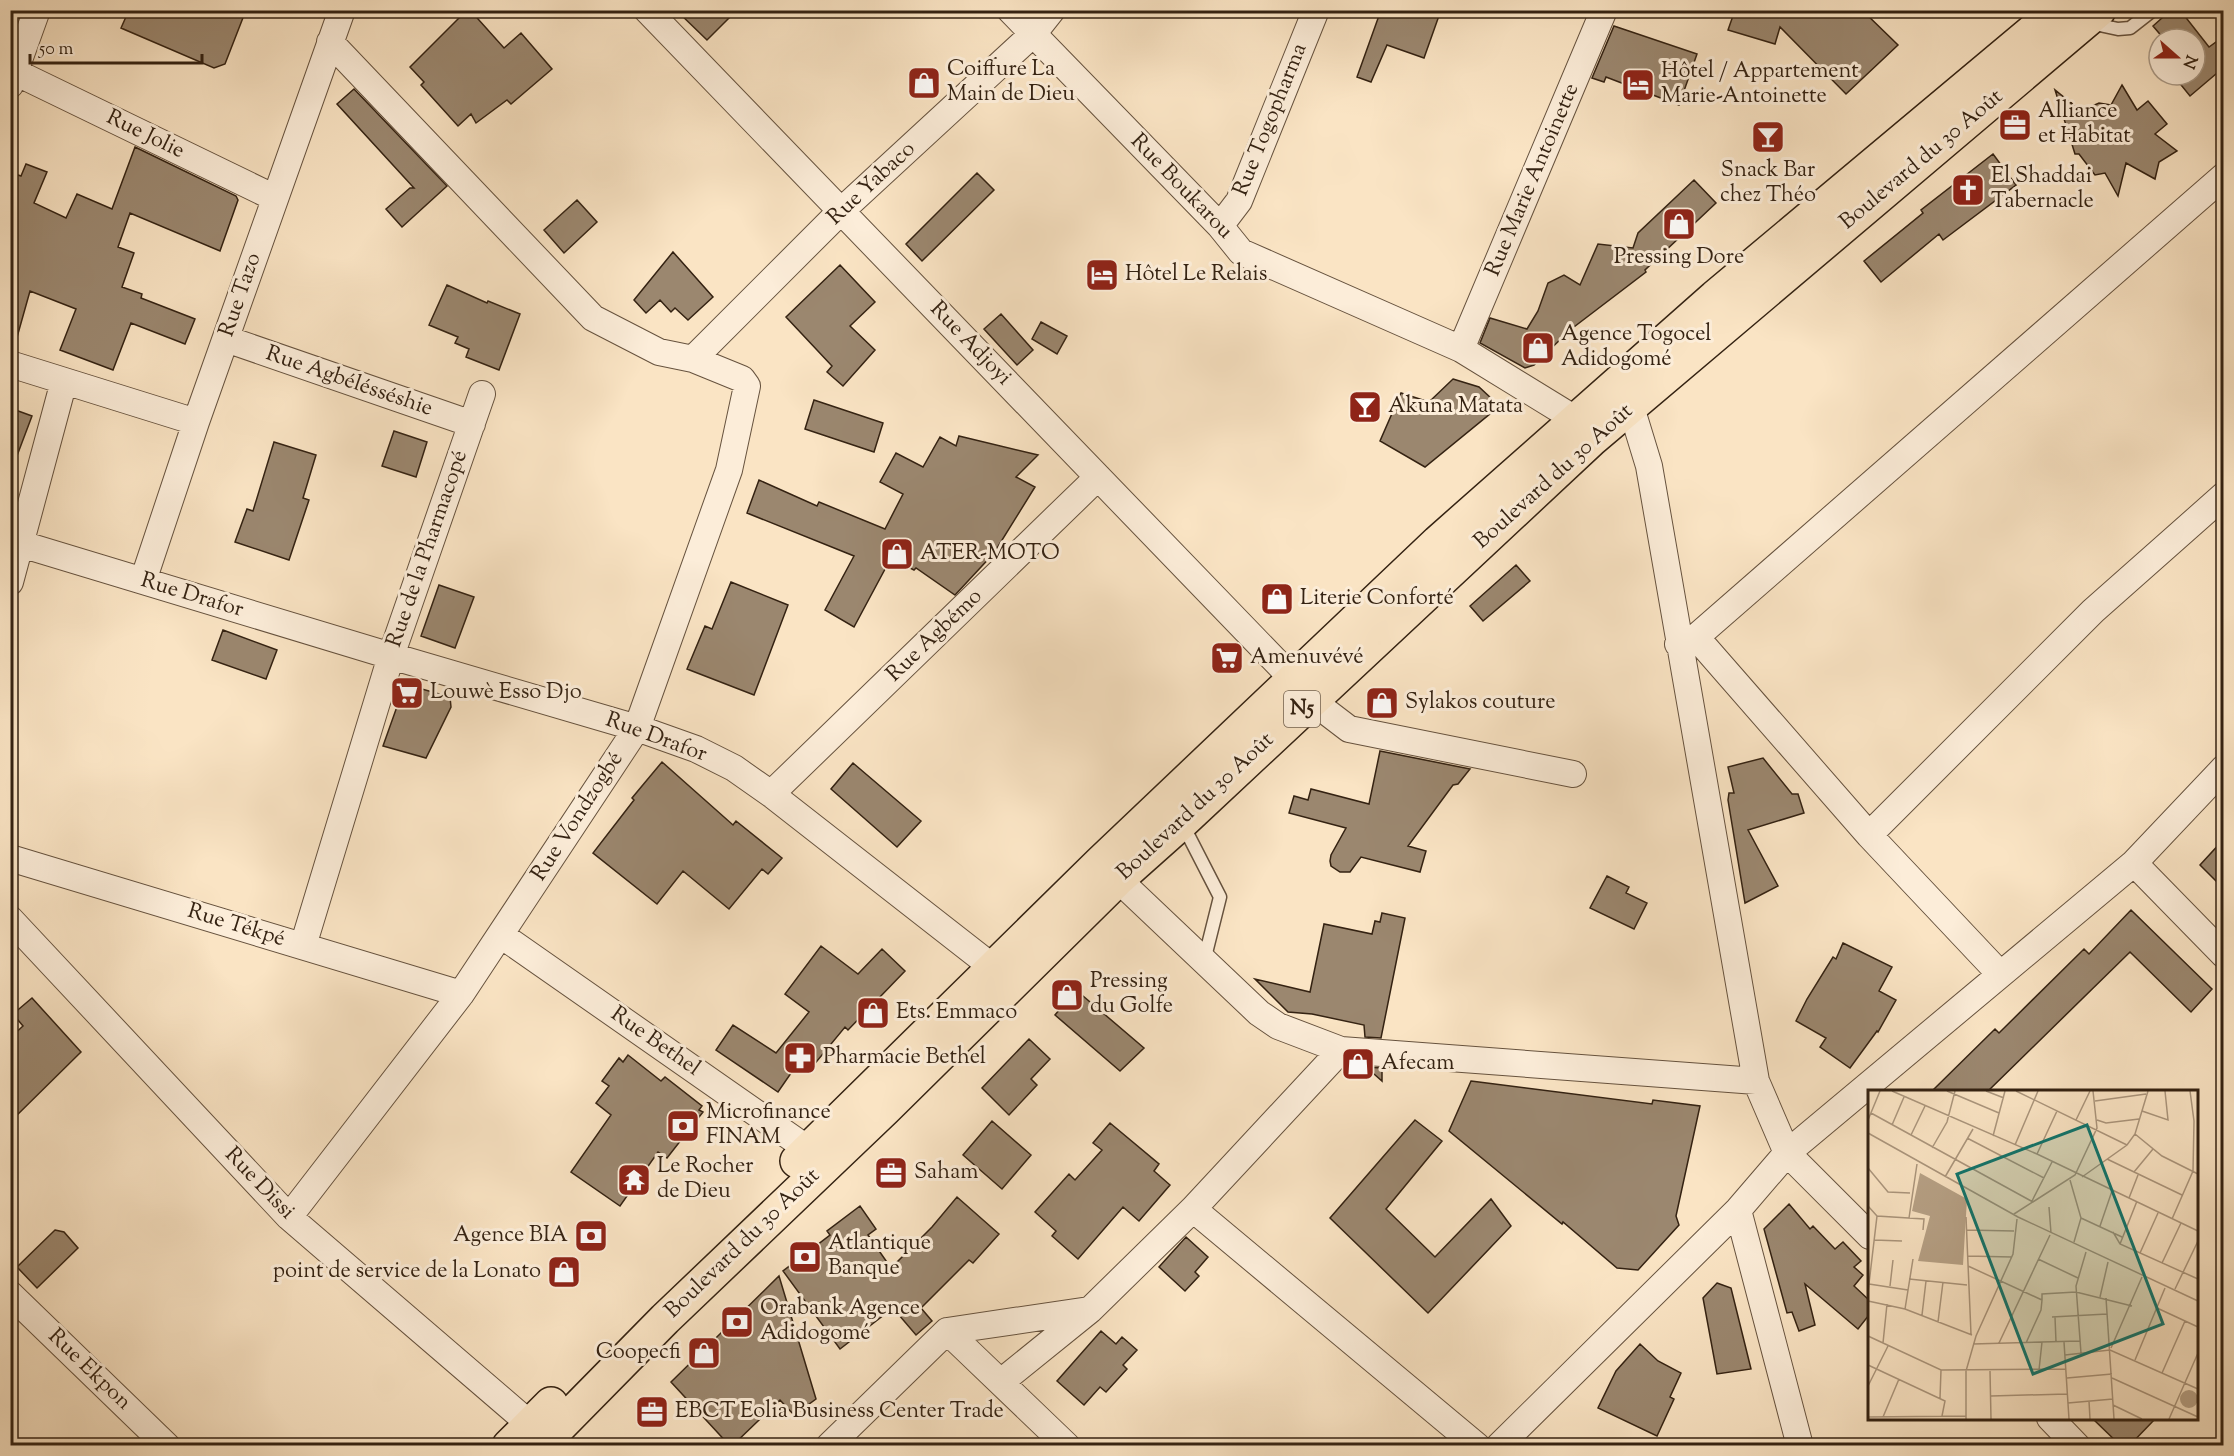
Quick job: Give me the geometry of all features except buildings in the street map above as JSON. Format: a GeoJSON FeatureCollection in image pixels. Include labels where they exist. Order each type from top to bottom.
{"type":"FeatureCollection","features":[{"type":"Feature","properties":{"kind":"highway","name":"Boulevard du 30 Août"},"geometry":{"type":"LineString","coordinates":[[527,1439],[638,1315],[994,969],[1109,871],[1583,430],[2080,13]]}},
{"type":"Feature","properties":{"kind":"highway","name":"Boulevard du 30 Août"},"geometry":{"type":"LineString","coordinates":[[527,1439],[665,1319],[885,1109],[1109,871],[1181,823],[1302,689]]}},
{"type":"Feature","properties":{"kind":"street"},"geometry":{"type":"LineString","coordinates":[[13,78],[37,10]]}},
{"type":"Feature","properties":{"kind":"street","name":"Rue Tazo"},"geometry":{"type":"LineString","coordinates":[[143,581],[196,422],[342,10]]}},
{"type":"Feature","properties":{"kind":"street","name":"Rue Adjoyi"},"geometry":{"type":"LineString","coordinates":[[647,10],[1302,689],[1349,729],[1573,774]]}},
{"type":"Feature","properties":{"kind":"street","name":"Rue Boukarou"},"geometry":{"type":"LineString","coordinates":[[1010,10],[1220,226],[1241,252],[1461,349],[1583,430]]}},
{"type":"Feature","properties":{"kind":"street","name":"Rue Yabaco"},"geometry":{"type":"LineString","coordinates":[[693,359],[841,211],[1033,34],[1052,10]]}},
{"type":"Feature","properties":{"kind":"street","name":"Rue Togopharma"},"geometry":{"type":"LineString","coordinates":[[1220,226],[1239,201],[1316,10]]}},
{"type":"Feature","properties":{"kind":"street","name":"Rue Marie Antoinette"},"geometry":{"type":"LineString","coordinates":[[1461,349],[1604,10]]}},
{"type":"Feature","properties":{"kind":"street"},"geometry":{"type":"LineString","coordinates":[[330,42],[593,318],[659,352],[693,359]]}},
{"type":"Feature","properties":{"kind":"street","name":"Rue Jolie"},"geometry":{"type":"LineString","coordinates":[[13,78],[275,198]]}},
{"type":"Feature","properties":{"kind":"street"},"geometry":{"type":"LineString","coordinates":[[1687,640],[2223,176]]}},
{"type":"Feature","properties":{"kind":"street","name":"Rue Agbélésséshie"},"geometry":{"type":"LineString","coordinates":[[226,339],[472,424]]}},
{"type":"Feature","properties":{"kind":"street","name":"Rue Vondzogbé"},"geometry":{"type":"LineString","coordinates":[[289,1217],[461,994],[637,728],[729,470],[747,386],[742,379],[693,359]]}},
{"type":"Feature","properties":{"kind":"street"},"geometry":{"type":"LineString","coordinates":[[10,364],[196,422]]}},
{"type":"Feature","properties":{"kind":"street"},"geometry":{"type":"LineString","coordinates":[[10,582],[64,381]]}},
{"type":"Feature","properties":{"kind":"street","name":"Rue de la Pharmacopé"},"geometry":{"type":"LineString","coordinates":[[303,946],[391,657],[482,394]]}},
{"type":"Feature","properties":{"kind":"street"},"geometry":{"type":"LineString","coordinates":[[1623,397],[1648,466],[1687,640],[1756,1081],[1787,1153],[1868,1235]]}},
{"type":"Feature","properties":{"kind":"street","name":"Rue Agbémo"},"geometry":{"type":"LineString","coordinates":[[771,794],[1098,477]]}},
{"type":"Feature","properties":{"kind":"street"},"geometry":{"type":"LineString","coordinates":[[1869,835],[2093,611],[2223,495]]}},
{"type":"Feature","properties":{"kind":"street","name":"Rue Drafor"},"geometry":{"type":"LineString","coordinates":[[21,544],[391,657],[637,728],[696,749],[734,768],[771,794],[994,969]]}},
{"type":"Feature","properties":{"kind":"street"},"geometry":{"type":"LineString","coordinates":[[1687,640],[2000,974]]}},
{"type":"Feature","properties":{"kind":"street"},"geometry":{"type":"LineString","coordinates":[[1499,1446],[1738,1210],[1787,1153],[2134,863],[2223,768]]}},
{"type":"Feature","properties":{"kind":"street","name":"Rue Tékpé"},"geometry":{"type":"LineString","coordinates":[[10,858],[461,994]]}},
{"type":"Feature","properties":{"kind":"street"},"geometry":{"type":"LineString","coordinates":[[2134,863],[2223,954]]}},
{"type":"Feature","properties":{"kind":"street"},"geometry":{"type":"LineString","coordinates":[[1109,871],[1259,1013],[1278,1026],[1341,1050],[1756,1081]]}},
{"type":"Feature","properties":{"kind":"street","name":"Rue Dissi"},"geometry":{"type":"LineString","coordinates":[[10,919],[289,1217],[527,1439]]}},
{"type":"Feature","properties":{"kind":"street","name":"Rue Bethel"},"geometry":{"type":"LineString","coordinates":[[501,935],[809,1150]]}},
{"type":"Feature","properties":{"kind":"street"},"geometry":{"type":"LineString","coordinates":[[1001,1382],[1090,1310],[1194,1209],[1341,1050]]}},
{"type":"Feature","properties":{"kind":"street"},"geometry":{"type":"LineString","coordinates":[[1194,1209],[1477,1446]]}},
{"type":"Feature","properties":{"kind":"street"},"geometry":{"type":"LineString","coordinates":[[1738,1210],[1800,1446]]}},
{"type":"Feature","properties":{"kind":"street","name":"Rue Ekpon"},"geometry":{"type":"LineString","coordinates":[[10,1294],[167,1446]]}},
{"type":"Feature","properties":{"kind":"street"},"geometry":{"type":"LineString","coordinates":[[829,1446],[946,1331],[1090,1310]]}},
{"type":"Feature","properties":{"kind":"street"},"geometry":{"type":"LineString","coordinates":[[946,1331],[1067,1446]]}},
{"type":"Feature","properties":{"kind":"street"},"geometry":{"type":"LineString","coordinates":[[2051,1420],[2077,1446]]}},
{"type":"Feature","properties":{"kind":"lane"},"geometry":{"type":"LineString","coordinates":[[2080,13],[2118,29],[2130,28],[2153,10]]}},
{"type":"Feature","properties":{"kind":"lane"},"geometry":{"type":"LineString","coordinates":[[1181,823],[1220,897],[1204,961]]}},
{"type":"Feature","properties":{"kind":"place","name":"Coiffure La Main de Dieu"},"geometry":{"type":"Point","coordinates":[924,83]}},
{"type":"Feature","properties":{"kind":"place","name":"Hôtel / Appartement Marie-Antoinette"},"geometry":{"type":"Point","coordinates":[1638,85]}},
{"type":"Feature","properties":{"kind":"place","name":"Alliance et Habitat"},"geometry":{"type":"Point","coordinates":[2015,125]}},
{"type":"Feature","properties":{"kind":"place","name":"Snack Bar chez Théo"},"geometry":{"type":"Point","coordinates":[1768,137]}},
{"type":"Feature","properties":{"kind":"place","name":"El Shaddai Tabernacle"},"geometry":{"type":"Point","coordinates":[1968,190]}},
{"type":"Feature","properties":{"kind":"place","name":"Pressing Dore"},"geometry":{"type":"Point","coordinates":[1679,224]}},
{"type":"Feature","properties":{"kind":"place","name":"Hôtel Le Relais"},"geometry":{"type":"Point","coordinates":[1102,275]}},
{"type":"Feature","properties":{"kind":"place","name":"Agence Togocel Adidogomé"},"geometry":{"type":"Point","coordinates":[1538,348]}},
{"type":"Feature","properties":{"kind":"place","name":"Akuna Matata"},"geometry":{"type":"Point","coordinates":[1365,407]}},
{"type":"Feature","properties":{"kind":"place","name":"ATER-MOTO"},"geometry":{"type":"Point","coordinates":[897,554]}},
{"type":"Feature","properties":{"kind":"place","name":"Literie Conforté"},"geometry":{"type":"Point","coordinates":[1277,599]}},
{"type":"Feature","properties":{"kind":"place","name":"Amenuvévé"},"geometry":{"type":"Point","coordinates":[1227,658]}},
{"type":"Feature","properties":{"kind":"place","name":"Louwè Esso Djo"},"geometry":{"type":"Point","coordinates":[407,693]}},
{"type":"Feature","properties":{"kind":"place","name":"Sylakos couture"},"geometry":{"type":"Point","coordinates":[1382,703]}},
{"type":"Feature","properties":{"kind":"place","name":"Pressing du Golfe"},"geometry":{"type":"Point","coordinates":[1067,995]}},
{"type":"Feature","properties":{"kind":"place","name":"Ets. Emmaco"},"geometry":{"type":"Point","coordinates":[873,1013]}},
{"type":"Feature","properties":{"kind":"place","name":"Pharmacie Bethel"},"geometry":{"type":"Point","coordinates":[800,1058]}},
{"type":"Feature","properties":{"kind":"place","name":"Afecam"},"geometry":{"type":"Point","coordinates":[1358,1064]}},
{"type":"Feature","properties":{"kind":"place","name":"Microfinance FINAM"},"geometry":{"type":"Point","coordinates":[683,1126]}},
{"type":"Feature","properties":{"kind":"place","name":"Saham"},"geometry":{"type":"Point","coordinates":[891,1173]}},
{"type":"Feature","properties":{"kind":"place","name":"Le Rocher de Dieu"},"geometry":{"type":"Point","coordinates":[634,1180]}},
{"type":"Feature","properties":{"kind":"place","name":"Agence BIA"},"geometry":{"type":"Point","coordinates":[591,1236]}},
{"type":"Feature","properties":{"kind":"place","name":"Atlantique Banque"},"geometry":{"type":"Point","coordinates":[805,1257]}},
{"type":"Feature","properties":{"kind":"place","name":"point de service de la Lonato"},"geometry":{"type":"Point","coordinates":[564,1272]}},
{"type":"Feature","properties":{"kind":"place","name":"Orabank Agence Adidogomé"},"geometry":{"type":"Point","coordinates":[737,1322]}},
{"type":"Feature","properties":{"kind":"place","name":"Coopecfi"},"geometry":{"type":"Point","coordinates":[704,1353]}},
{"type":"Feature","properties":{"kind":"place","name":"EBCT Eolia Business Center Trade"},"geometry":{"type":"Point","coordinates":[652,1412]}}]}
